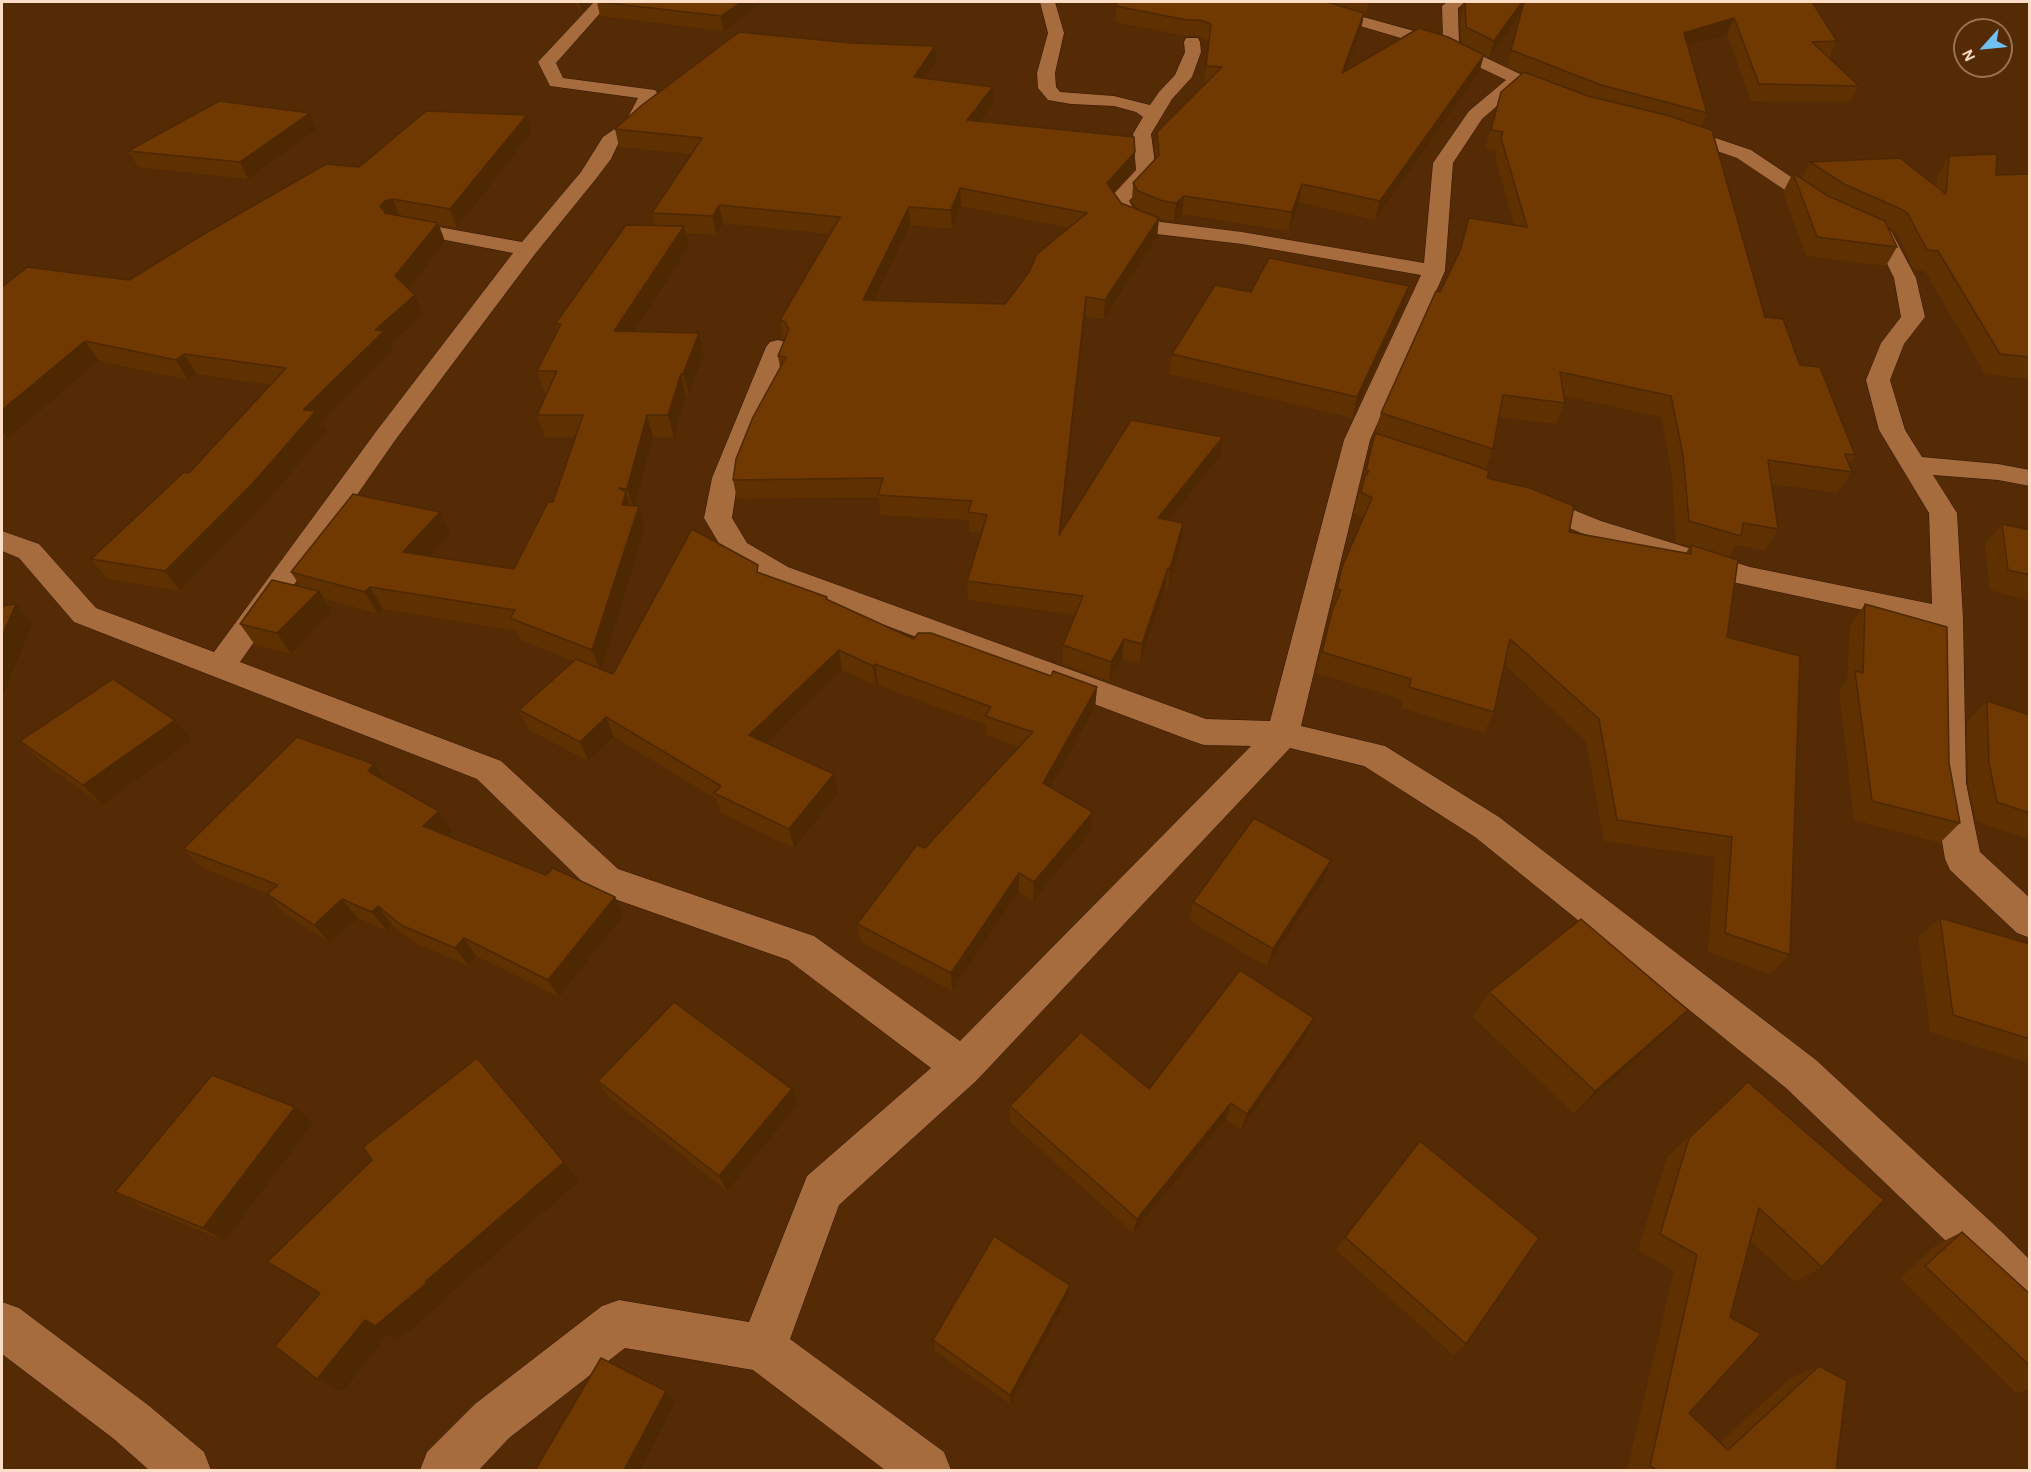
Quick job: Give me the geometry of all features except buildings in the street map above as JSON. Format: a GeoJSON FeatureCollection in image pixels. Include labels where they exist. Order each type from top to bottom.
{"type":"FeatureCollection","features":[{"type":"Feature","properties":{"kind":"street"},"geometry":{"type":"LineString","coordinates":[[219,668],[387,434],[527,249],[588,176],[601,159],[610,141],[633,124],[649,94],[556,82],[547,63],[602,2]]}},
{"type":"Feature","properties":{"kind":"street"},"geometry":{"type":"LineString","coordinates":[[1048,2],[1056,33],[1046,73],[1047,88],[1054,96],[1114,101],[1142,108],[1153,116]]}},
{"type":"Feature","properties":{"kind":"street"},"geometry":{"type":"LineString","coordinates":[[1306,2],[1332,13],[1451,47],[1516,81],[1557,96]]}},
{"type":"Feature","properties":{"kind":"street"},"geometry":{"type":"LineString","coordinates":[[1451,47],[1450,6],[1458,2]]}},
{"type":"Feature","properties":{"kind":"street"},"geometry":{"type":"LineString","coordinates":[[1192,42],[1193,52],[1183,77],[1165,96],[1142,134],[1146,171],[1118,200],[1128,215],[1156,228],[1242,238],[1434,271]]}},
{"type":"Feature","properties":{"kind":"street"},"geometry":{"type":"LineString","coordinates":[[763,1348],[822,1191],[962,1067],[1283,734],[1367,443],[1434,271],[1443,163],[1475,115],[1516,81]]}},
{"type":"Feature","properties":{"kind":"street"},"geometry":{"type":"LineString","coordinates":[[1655,125],[1744,154],[1826,209],[1884,235],[1905,278],[1913,316],[1893,343],[1878,380],[1892,430],[1943,513],[1948,618],[1949,783],[1963,859],[2030,922]]}},
{"type":"Feature","properties":{"kind":"street"},"geometry":{"type":"LineString","coordinates":[[400,226],[527,249]]}},
{"type":"Feature","properties":{"kind":"street"},"geometry":{"type":"LineString","coordinates":[[778,347],[725,478],[718,518],[737,550],[777,574],[1204,732],[1283,734],[1374,755],[1487,827],[1801,1074],[1987,1249],[2030,1294]]}},
{"type":"Feature","properties":{"kind":"street"},"geometry":{"type":"LineString","coordinates":[[1914,465],[1998,472],[2030,478]]}},
{"type":"Feature","properties":{"kind":"street"},"geometry":{"type":"LineString","coordinates":[[1506,491],[1591,527],[1747,576],[1948,618]]}},
{"type":"Feature","properties":{"kind":"street"},"geometry":{"type":"LineString","coordinates":[[2,540],[29,551],[85,615],[489,770],[605,880],[801,948],[962,1067]]}},
{"type":"Feature","properties":{"kind":"street"},"geometry":{"type":"LineString","coordinates":[[445,1470],[492,1421],[619,1323],[763,1348],[926,1470]]}},
{"type":"Feature","properties":{"kind":"street"},"geometry":{"type":"LineString","coordinates":[[2,1325],[130,1422],[186,1470]]}}]}
